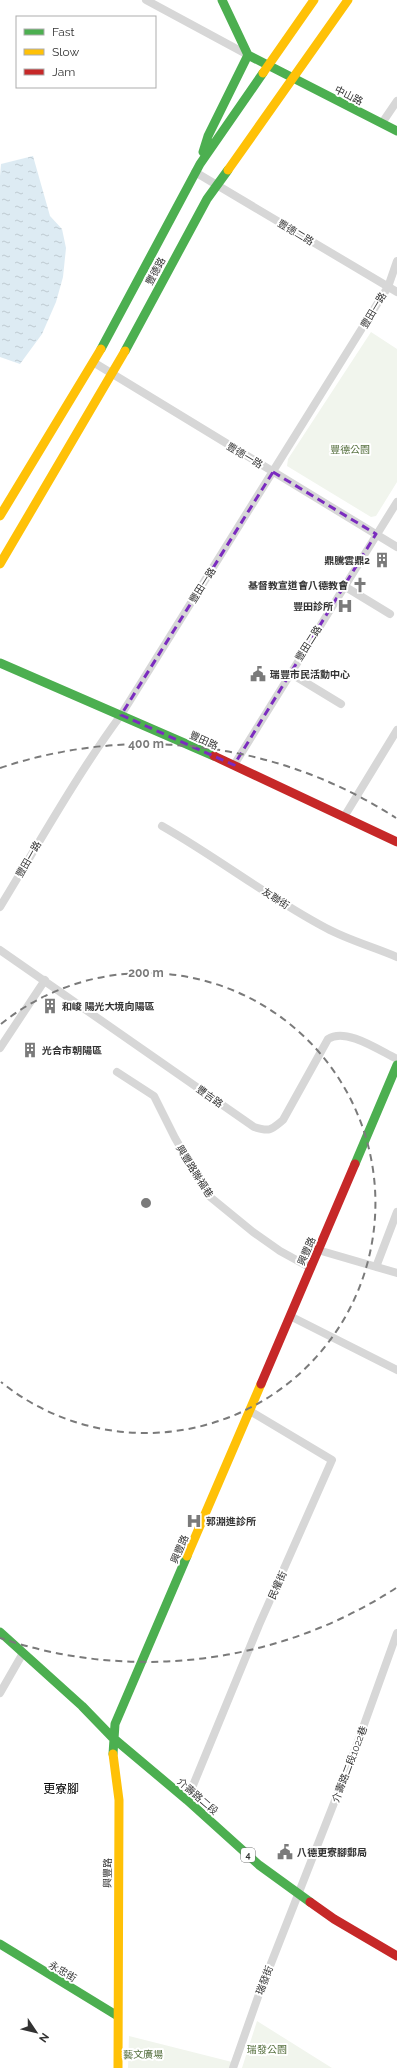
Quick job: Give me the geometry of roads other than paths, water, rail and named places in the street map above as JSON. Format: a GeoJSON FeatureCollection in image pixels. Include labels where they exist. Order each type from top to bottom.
{"type":"FeatureCollection","features":[{"type":"Feature","properties":{"kind":"main road"},"geometry":{"type":"LineString","coordinates":[[197,168],[208,136],[248,55],[222,0]]}},
{"type":"Feature","properties":{"kind":"main road","name":"豐德路"},"geometry":{"type":"LineString","coordinates":[[0,516],[93,362],[197,168],[314,0]]}},
{"type":"Feature","properties":{"kind":"main road","name":"豐德路"},"geometry":{"type":"LineString","coordinates":[[0,564],[112,374],[181,245],[216,185],[348,0]]}},
{"type":"Feature","properties":{"kind":"main road","name":"中山路"},"geometry":{"type":"LineString","coordinates":[[248,55],[397,131]]}},
{"type":"Feature","properties":{"kind":"main road","name":"豐田路"},"geometry":{"type":"LineString","coordinates":[[0,663],[234,765],[397,842]]}},
{"type":"Feature","properties":{"kind":"main road","name":"興豐路"},"geometry":{"type":"LineString","coordinates":[[118,2068],[116,2015],[119,1794],[112,1736],[397,1065]]}},
{"type":"Feature","properties":{"kind":"main road","name":"介壽路二段"},"geometry":{"type":"LineString","coordinates":[[0,1632],[82,1706],[112,1736],[187,1800],[259,1865],[334,1919],[397,1956]]}},
{"type":"Feature","properties":{"kind":"main road","name":"永忠街"},"geometry":{"type":"LineString","coordinates":[[0,1944],[116,2015]]}},
{"type":"Feature","properties":{"kind":"street"},"geometry":{"type":"LineString","coordinates":[[146,0],[248,55]]}},
{"type":"Feature","properties":{"kind":"street"},"geometry":{"type":"LineString","coordinates":[[382,123],[397,101]]}},
{"type":"Feature","properties":{"kind":"street","name":"豐德二路"},"geometry":{"type":"LineString","coordinates":[[197,168],[216,185],[397,292]]}},
{"type":"Feature","properties":{"kind":"street","name":"豐田一路"},"geometry":{"type":"LineString","coordinates":[[0,907],[43,832],[105,736],[121,715],[388,287],[397,260]]}},
{"type":"Feature","properties":{"kind":"street","name":"豐德一路"},"geometry":{"type":"LineString","coordinates":[[93,362],[397,547]]}},
{"type":"Feature","properties":{"kind":"street","name":"豐田二路"},"geometry":{"type":"LineString","coordinates":[[234,765],[397,502]]}},
{"type":"Feature","properties":{"kind":"street"},"geometry":{"type":"LineString","coordinates":[[344,586],[390,614]]}},
{"type":"Feature","properties":{"kind":"street"},"geometry":{"type":"LineString","coordinates":[[290,673],[341,704]]}},
{"type":"Feature","properties":{"kind":"street"},"geometry":{"type":"LineString","coordinates":[[344,817],[397,730]]}},
{"type":"Feature","properties":{"kind":"street","name":"友聯街"},"geometry":{"type":"LineString","coordinates":[[162,826],[194,844],[328,929],[397,957]]}},
{"type":"Feature","properties":{"kind":"street","name":"豐吉路"},"geometry":{"type":"LineString","coordinates":[[0,950],[254,1127],[266,1131],[272,1129],[283,1120],[328,1039],[334,1035],[346,1035],[397,1060]]}},
{"type":"Feature","properties":{"kind":"street"},"geometry":{"type":"LineString","coordinates":[[0,1047],[45,980]]}},
{"type":"Feature","properties":{"kind":"street","name":"興豐路聯福巷"},"geometry":{"type":"LineString","coordinates":[[117,1072],[154,1096],[175,1138],[209,1196],[253,1232],[280,1251],[311,1268]]}},
{"type":"Feature","properties":{"kind":"street"},"geometry":{"type":"LineString","coordinates":[[376,1267],[397,1212]]}},
{"type":"Feature","properties":{"kind":"street"},"geometry":{"type":"LineString","coordinates":[[318,1250],[397,1273]]}},
{"type":"Feature","properties":{"kind":"street"},"geometry":{"type":"LineString","coordinates":[[290,1316],[397,1370]]}},
{"type":"Feature","properties":{"kind":"street","name":"民權街"},"geometry":{"type":"LineString","coordinates":[[187,1800],[259,1625],[332,1460],[250,1411]]}},
{"type":"Feature","properties":{"kind":"street","name":"介壽路二段1022巷"},"geometry":{"type":"LineString","coordinates":[[299,1894],[356,1747],[397,1632]]}},
{"type":"Feature","properties":{"kind":"street"},"geometry":{"type":"LineString","coordinates":[[0,1693],[24,1653]]}},
{"type":"Feature","properties":{"kind":"street","name":"瑞發街"},"geometry":{"type":"LineString","coordinates":[[233,2068],[261,1988],[299,1894]]}},
{"type":"Feature","properties":{"kind":"water"},"geometry":{"type":"Polygon","coordinates":[[[33,156],[50,216],[62,229],[66,248],[63,277],[56,302],[42,334],[20,364],[0,357],[0,176],[1,164],[33,156]]]}},
{"type":"Feature","properties":{"kind":"place","name":"鼎騰雲鼎2"},"geometry":{"type":"Point","coordinates":[382,560]}},
{"type":"Feature","properties":{"kind":"place","name":"基督教宣道會八德教會"},"geometry":{"type":"Point","coordinates":[360,585]}},
{"type":"Feature","properties":{"kind":"place","name":"豐田診所"},"geometry":{"type":"Point","coordinates":[345,606]}},
{"type":"Feature","properties":{"kind":"place","name":"瑞豐市民活動中心"},"geometry":{"type":"Point","coordinates":[258,674]}},
{"type":"Feature","properties":{"kind":"place","name":"和峻 陽光大境向陽區"},"geometry":{"type":"Point","coordinates":[50,1006]}},
{"type":"Feature","properties":{"kind":"place","name":"光合市朝陽區"},"geometry":{"type":"Point","coordinates":[30,1050]}},
{"type":"Feature","properties":{"kind":"place","name":"郭淵進診所"},"geometry":{"type":"Point","coordinates":[194,1521]}},
{"type":"Feature","properties":{"kind":"place","name":"八德更寮腳郵局"},"geometry":{"type":"Point","coordinates":[285,1852]}},
{"type":"Feature","properties":{"kind":"district","name":"更寮腳"},"geometry":{"type":"Point","coordinates":[61,1789]}},
{"type":"Feature","properties":{"kind":"park label","name":"豐德公園"},"geometry":{"type":"Point","coordinates":[350,449]}},
{"type":"Feature","properties":{"kind":"park label","name":"瑞發公園"},"geometry":{"type":"Point","coordinates":[267,2049]}},
{"type":"Feature","properties":{"kind":"park label","name":"藝文廣場"},"geometry":{"type":"Point","coordinates":[143,2054]}}]}
